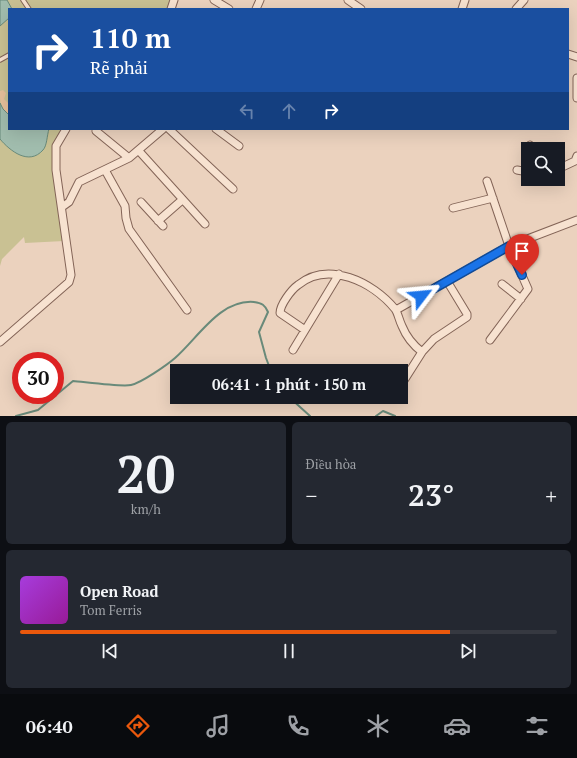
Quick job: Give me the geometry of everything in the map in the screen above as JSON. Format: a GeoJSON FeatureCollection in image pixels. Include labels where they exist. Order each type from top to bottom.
{"type":"FeatureCollection","features":[{"type":"Feature","properties":{"kind":"street"},"geometry":{"type":"LineString","coordinates":[[214,0],[227,8]]}},
{"type":"Feature","properties":{"kind":"street"},"geometry":{"type":"LineString","coordinates":[[348,0],[360,8]]}},
{"type":"Feature","properties":{"kind":"street"},"geometry":{"type":"LineString","coordinates":[[517,8],[524,0]]}},
{"type":"Feature","properties":{"kind":"street"},"geometry":{"type":"LineString","coordinates":[[577,78],[572,89],[577,98]]}},
{"type":"Feature","properties":{"kind":"street"},"geometry":{"type":"LineString","coordinates":[[0,342],[69,282],[71,275],[56,170],[56,146],[65,130]]}},
{"type":"Feature","properties":{"kind":"street"},"geometry":{"type":"LineString","coordinates":[[62,207],[68,202],[79,182],[129,158],[162,130]]}},
{"type":"Feature","properties":{"kind":"street"},"geometry":{"type":"LineString","coordinates":[[170,130],[233,189]]}},
{"type":"Feature","properties":{"kind":"street"},"geometry":{"type":"LineString","coordinates":[[217,130],[239,146]]}},
{"type":"Feature","properties":{"kind":"street"},"geometry":{"type":"LineString","coordinates":[[96,131],[129,158]]}},
{"type":"Feature","properties":{"kind":"street"},"geometry":{"type":"LineString","coordinates":[[139,151],[205,224]]}},
{"type":"Feature","properties":{"kind":"street"},"geometry":{"type":"LineString","coordinates":[[565,166],[575,161],[577,156]]}},
{"type":"Feature","properties":{"kind":"street"},"geometry":{"type":"LineString","coordinates":[[105,170],[125,206],[129,229],[187,310]]}},
{"type":"Feature","properties":{"kind":"street"},"geometry":{"type":"LineString","coordinates":[[517,170],[521,171]]}},
{"type":"Feature","properties":{"kind":"street"},"geometry":{"type":"LineString","coordinates":[[487,181],[509,246],[528,289],[490,340]]}},
{"type":"Feature","properties":{"kind":"street"},"geometry":{"type":"LineString","coordinates":[[453,208],[493,198]]}},
{"type":"Feature","properties":{"kind":"street"},"geometry":{"type":"LineString","coordinates":[[141,202],[160,224],[182,200]]}},
{"type":"Feature","properties":{"kind":"street"},"geometry":{"type":"LineString","coordinates":[[396,310],[509,246],[577,220]]}},
{"type":"Feature","properties":{"kind":"street"},"geometry":{"type":"LineString","coordinates":[[305,330],[280,313],[280,310],[288,296],[298,285],[309,278],[326,272],[338,274],[356,280],[369,287],[396,310],[408,338],[422,352]]}},
{"type":"Feature","properties":{"kind":"street"},"geometry":{"type":"LineString","coordinates":[[293,350],[338,274]]}},
{"type":"Feature","properties":{"kind":"street"},"geometry":{"type":"LineString","coordinates":[[408,374],[422,352],[434,339],[467,317],[467,314],[447,281]]}},
{"type":"Feature","properties":{"kind":"street"},"geometry":{"type":"LineString","coordinates":[[502,284],[520,299]]}},
{"type":"Feature","properties":{"kind":"shaded area"},"geometry":{"type":"Polygon","coordinates":[[[0,0],[172,0],[169,8],[8,8],[8,130],[63,130],[54,146],[64,241],[25,243],[24,237],[2,259],[0,266],[0,0]]]}},
{"type":"Feature","properties":{"kind":"shaded area"},"geometry":{"type":"Polygon","coordinates":[[[0,0],[7,0],[11,8],[8,8],[8,19],[0,26],[0,0]]]}},
{"type":"Feature","properties":{"kind":"shaded area"},"geometry":{"type":"Polygon","coordinates":[[[0,103],[8,114],[8,130],[49,130],[43,150],[38,155],[32,157],[26,157],[14,152],[0,139],[0,103]]]}},
{"type":"Feature","properties":{"kind":"sand"},"geometry":{"type":"Polygon","coordinates":[[[3,90],[6,93],[4,99],[8,103],[8,114],[1,104],[0,91],[3,90]]]}},
{"type":"Feature","properties":{"kind":"waterway"},"geometry":{"type":"LineString","coordinates":[[16,416],[38,410],[73,381],[111,385],[135,384],[175,358],[210,321],[220,313],[242,303],[259,303],[263,305],[268,312],[259,332],[268,364]]}},
{"type":"Feature","properties":{"kind":"waterway"},"geometry":{"type":"LineString","coordinates":[[297,404],[310,416]]}},
{"type":"Feature","properties":{"kind":"waterway"},"geometry":{"type":"LineString","coordinates":[[376,416],[383,411],[395,416]]}},
{"type":"Feature","properties":{"kind":"route"},"geometry":{"type":"LineString","coordinates":[[421,296],[509,246],[522,275]]}}]}
